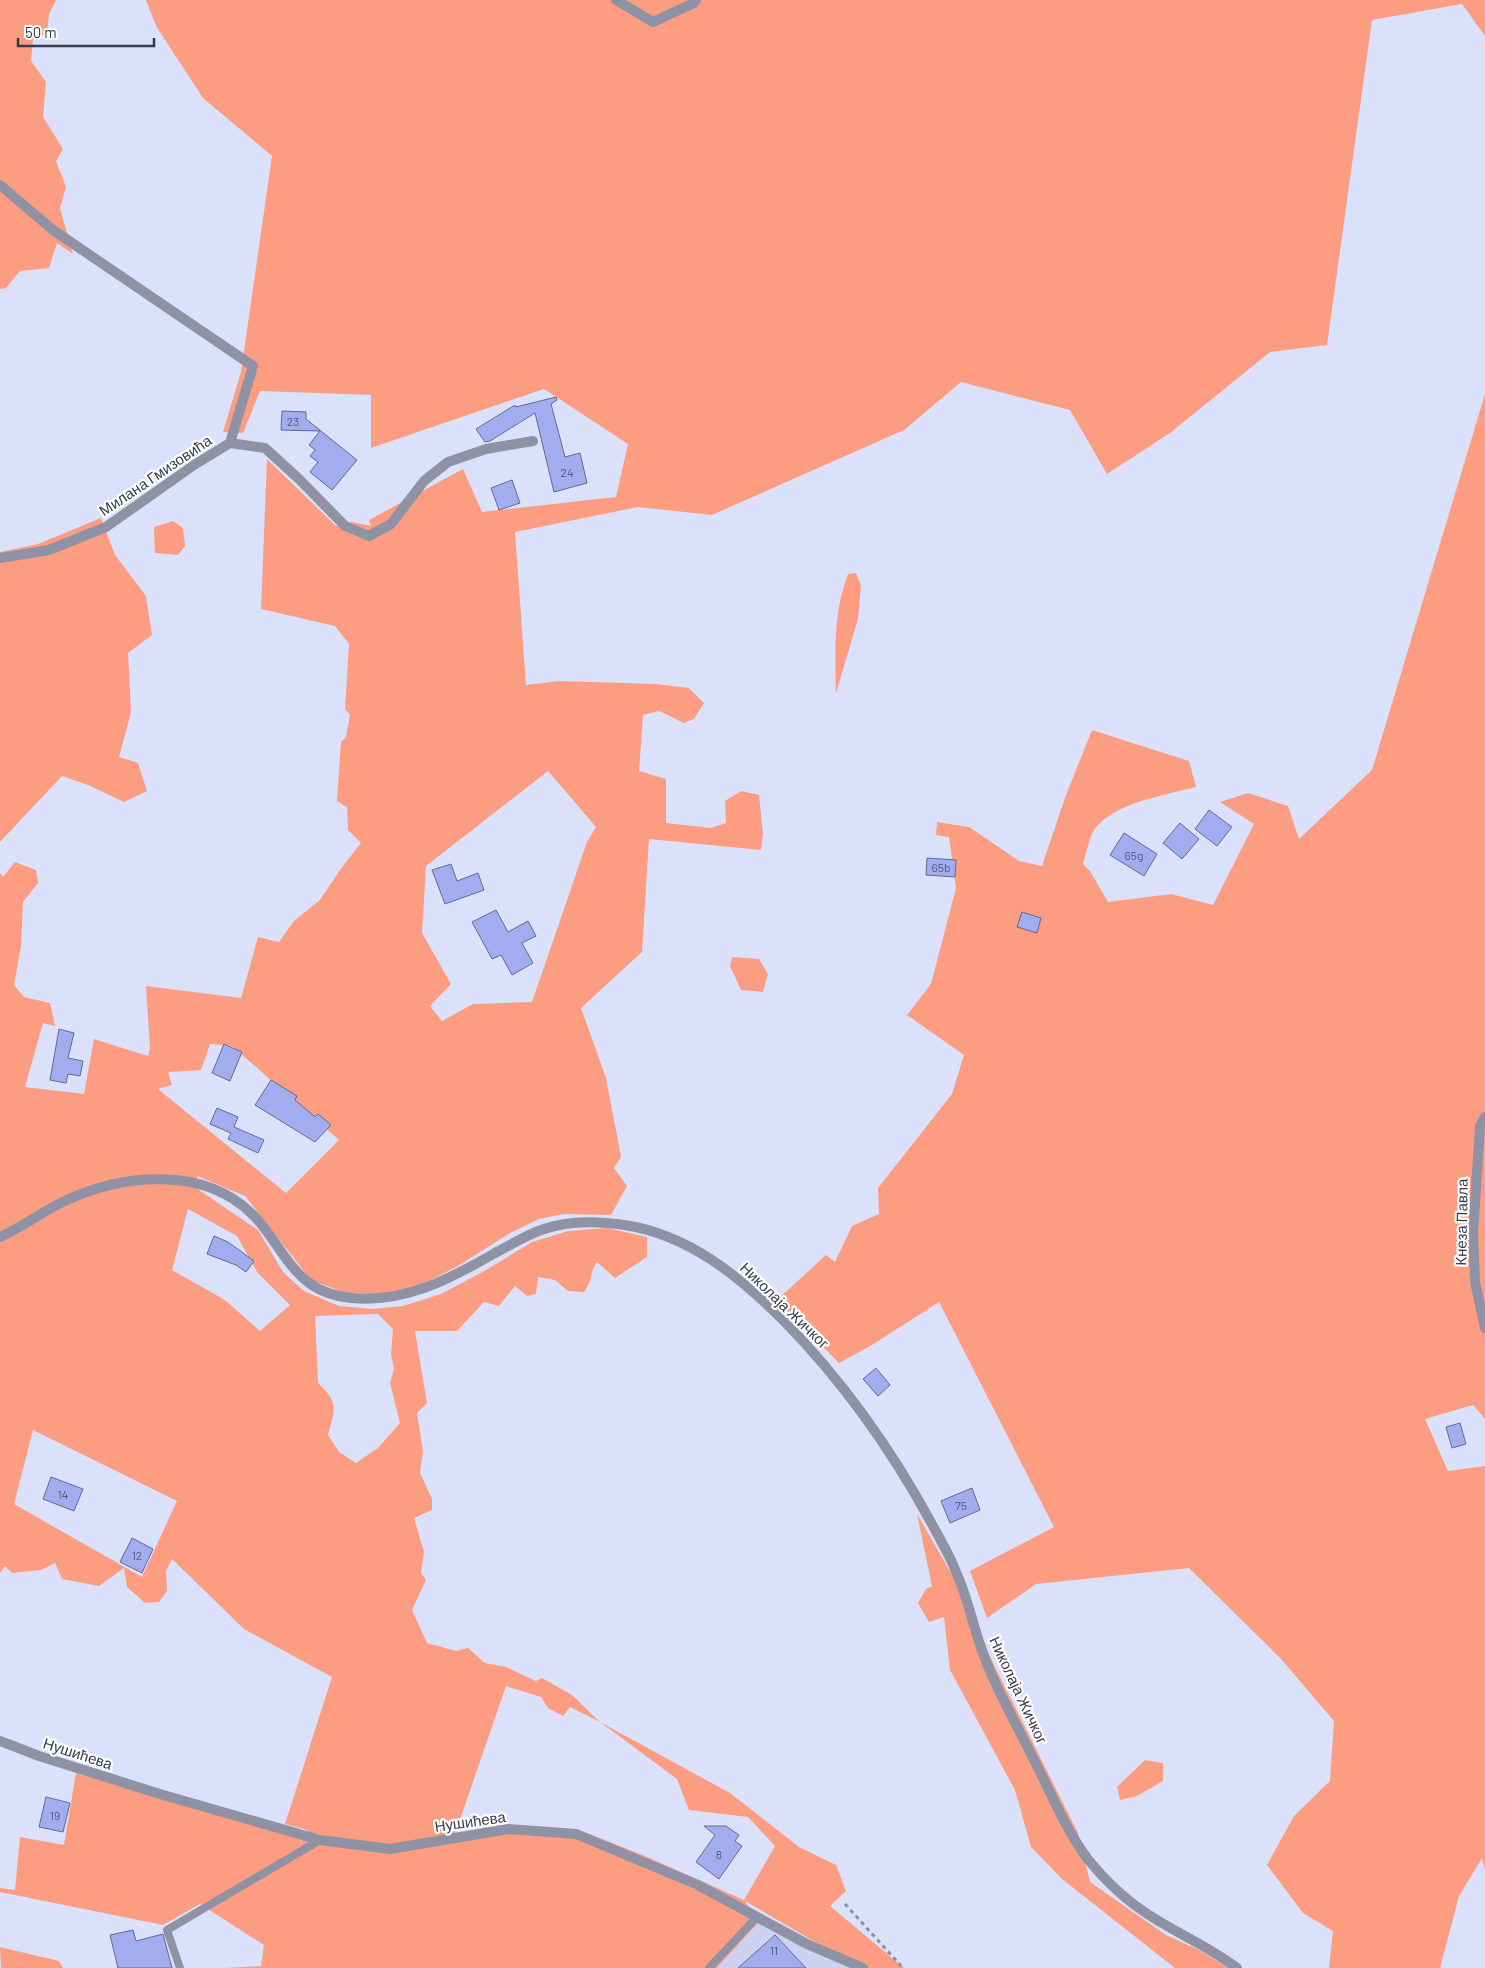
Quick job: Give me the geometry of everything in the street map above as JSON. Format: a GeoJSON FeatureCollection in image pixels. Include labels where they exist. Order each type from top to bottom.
{"type":"FeatureCollection","features":[{"type":"Feature","properties":{"kind":"street"},"geometry":{"type":"LineString","coordinates":[[616,0],[653,22],[694,3],[696,0]]}},
{"type":"Feature","properties":{"kind":"street"},"geometry":{"type":"LineString","coordinates":[[0,185],[53,230],[252,366],[230,443]]}},
{"type":"Feature","properties":{"kind":"street","name":"Милана Гмизовића"},"geometry":{"type":"LineString","coordinates":[[0,558],[49,550],[106,527],[194,465],[230,443],[265,448],[345,526],[369,536],[391,524],[424,481],[448,462],[486,449],[533,441]]}},
{"type":"Feature","properties":{"kind":"street","name":"Кнеза Павла"},"geometry":{"type":"LineString","coordinates":[[1485,1117],[1480,1126],[1473,1233],[1475,1282],[1485,1328]]}},
{"type":"Feature","properties":{"kind":"street","name":"Николаја Жичког"},"geometry":{"type":"LineString","coordinates":[[0,1237],[68,1199],[90,1190],[133,1180],[157,1178],[195,1183],[214,1190],[240,1204],[252,1214],[294,1270],[304,1280],[311,1286],[340,1297],[371,1299],[409,1294],[457,1275],[540,1230],[574,1223],[608,1223],[646,1229],[664,1234],[700,1252],[742,1282],[805,1343],[854,1401],[892,1455],[958,1574],[986,1661],[1002,1697],[1051,1796],[1088,1859],[1120,1894],[1155,1919],[1210,1950],[1237,1968]]}},
{"type":"Feature","properties":{"kind":"street","name":"Нушићева"},"geometry":{"type":"LineString","coordinates":[[0,1742],[150,1791],[320,1840],[390,1849],[508,1829],[576,1834],[698,1886],[807,1944],[863,1968]]}},
{"type":"Feature","properties":{"kind":"lane"},"geometry":{"type":"LineString","coordinates":[[180,1968],[167,1930],[320,1840]]}},
{"type":"Feature","properties":{"kind":"lane"},"geometry":{"type":"LineString","coordinates":[[709,1968],[757,1917]]}},
{"type":"Feature","properties":{"kind":"path"},"geometry":{"type":"LineString","coordinates":[[845,1904],[903,1968]]}},
{"type":"Feature","properties":{"kind":"shaded area"},"geometry":{"type":"Polygon","coordinates":[[[0,0],[56,0],[49,14],[47,34],[33,39],[31,61],[46,82],[43,117],[63,149],[56,161],[66,187],[60,208],[73,254],[57,243],[49,268],[20,271],[6,288],[0,289],[0,0]]]}},
{"type":"Feature","properties":{"kind":"shaded area"},"geometry":{"type":"Polygon","coordinates":[[[146,0],[1485,0],[1485,36],[1462,4],[1372,20],[1327,345],[1270,352],[1170,433],[1107,474],[1070,410],[961,382],[904,430],[712,515],[638,507],[515,532],[526,685],[559,681],[656,684],[689,688],[704,703],[694,719],[684,723],[659,711],[643,715],[639,771],[666,779],[666,823],[711,828],[726,823],[725,801],[741,791],[759,795],[763,834],[761,850],[649,839],[642,952],[581,1008],[606,1078],[621,1157],[614,1168],[627,1186],[611,1215],[564,1214],[539,1219],[510,1233],[458,1266],[417,1287],[377,1295],[343,1292],[311,1280],[245,1196],[197,1176],[199,1190],[258,1230],[283,1272],[304,1291],[339,1306],[373,1309],[403,1306],[441,1294],[532,1242],[568,1231],[607,1228],[647,1237],[647,1257],[615,1278],[597,1262],[584,1292],[568,1291],[555,1280],[538,1277],[536,1294],[527,1296],[515,1286],[499,1306],[484,1302],[457,1331],[415,1331],[427,1403],[417,1413],[423,1451],[420,1473],[432,1499],[432,1510],[414,1518],[424,1552],[421,1573],[426,1580],[412,1610],[427,1643],[456,1651],[468,1648],[485,1663],[506,1667],[536,1681],[542,1678],[572,1695],[600,1722],[730,1793],[799,1847],[836,1865],[846,1891],[830,1906],[904,1968],[860,1968],[745,1901],[758,1923],[717,1968],[225,1968],[261,1966],[264,1945],[200,1904],[163,1925],[0,1892],[0,1888],[15,1890],[20,1837],[64,1845],[76,1773],[302,1837],[300,1844],[307,1830],[285,1824],[332,1677],[244,1629],[172,1559],[166,1571],[167,1591],[159,1602],[145,1603],[127,1587],[124,1568],[99,1586],[62,1579],[55,1563],[41,1570],[12,1573],[5,1566],[0,1573],[0,873],[3,877],[15,862],[36,870],[38,883],[23,902],[21,946],[14,985],[24,997],[50,1003],[55,1026],[43,1023],[25,1087],[84,1094],[94,1039],[148,1056],[150,1048],[146,986],[241,998],[258,937],[279,942],[294,921],[320,900],[361,843],[348,830],[347,807],[337,801],[341,742],[346,737],[350,715],[345,709],[349,644],[335,626],[261,609],[267,459],[336,526],[352,522],[371,526],[369,520],[463,469],[482,512],[616,497],[628,444],[544,389],[371,448],[371,395],[260,391],[243,433],[223,432],[241,372],[272,156],[203,98],[156,26],[146,0]],[[548,771],[426,866],[422,933],[451,984],[430,1006],[442,1021],[473,1004],[532,1002],[587,842],[596,827],[548,771]],[[210,1044],[201,1070],[168,1072],[172,1085],[158,1089],[286,1193],[339,1140],[232,1046],[210,1044]],[[188,1209],[172,1270],[225,1300],[260,1331],[290,1305],[257,1272],[237,1236],[188,1209]],[[378,1314],[315,1316],[318,1383],[325,1390],[334,1406],[328,1435],[339,1452],[356,1463],[378,1448],[400,1423],[390,1383],[394,1369],[391,1354],[393,1329],[378,1314]],[[33,1430],[14,1504],[142,1577],[177,1501],[33,1430]],[[506,1686],[455,1834],[577,1829],[645,1856],[744,1900],[775,1846],[748,1817],[689,1810],[677,1779],[600,1722],[570,1707],[563,1716],[548,1708],[541,1697],[506,1686]]]}},
{"type":"Feature","properties":{"kind":"shaded area"},"geometry":{"type":"Polygon","coordinates":[[[1485,394],[1485,1419],[1473,1405],[1425,1419],[1448,1471],[1485,1466],[1485,1869],[1482,1858],[1459,1896],[1440,1968],[1329,1968],[1333,1931],[1303,1913],[1267,1865],[1294,1816],[1330,1781],[1334,1721],[1282,1660],[1189,1568],[1036,1584],[987,1618],[970,1571],[1054,1527],[939,1302],[872,1345],[839,1363],[777,1300],[826,1255],[835,1262],[852,1226],[879,1214],[878,1188],[952,1094],[964,1055],[907,1015],[931,984],[956,888],[949,837],[936,835],[937,822],[969,827],[1019,861],[1042,866],[1066,795],[1092,730],[1189,761],[1196,787],[1138,802],[1110,815],[1099,824],[1092,834],[1083,864],[1090,871],[1108,902],[1171,894],[1213,905],[1254,824],[1220,802],[1248,793],[1288,806],[1299,839],[1372,770],[1485,394]]]}},
{"type":"Feature","properties":{"kind":"shaded area"},"geometry":{"type":"Polygon","coordinates":[[[101,518],[115,555],[146,596],[152,635],[128,653],[131,712],[119,757],[138,763],[147,791],[124,802],[88,785],[62,776],[0,842],[0,552],[38,544],[101,518]]]}},
{"type":"Feature","properties":{"kind":"shaded area"},"geometry":{"type":"Polygon","coordinates":[[[173,521],[183,528],[185,546],[178,555],[155,553],[154,527],[173,521]]]}},
{"type":"Feature","properties":{"kind":"shaded area"},"geometry":{"type":"Polygon","coordinates":[[[856,573],[861,586],[858,619],[836,693],[837,618],[848,574],[856,573]]]}},
{"type":"Feature","properties":{"kind":"shaded area"},"geometry":{"type":"Polygon","coordinates":[[[732,957],[759,959],[768,974],[763,992],[741,990],[730,966],[732,957]]]}},
{"type":"Feature","properties":{"kind":"shaded area"},"geometry":{"type":"Polygon","coordinates":[[[917,1514],[955,1580],[994,1665],[1078,1833],[1090,1882],[1166,1935],[1197,1949],[1229,1968],[1175,1968],[1062,1879],[1031,1847],[1015,1790],[950,1670],[944,1617],[929,1622],[918,1603],[926,1589],[932,1586],[917,1514]]]}},
{"type":"Feature","properties":{"kind":"shaded area"},"geometry":{"type":"Polygon","coordinates":[[[1145,1760],[1163,1763],[1163,1781],[1137,1796],[1120,1800],[1117,1787],[1145,1760]]]}},
{"type":"Feature","properties":{"kind":"shaded area"},"geometry":{"type":"Polygon","coordinates":[[[758,1923],[855,1968],[717,1968],[758,1923]]]}},
{"type":"Feature","properties":{"kind":"shaded area"},"geometry":{"type":"Polygon","coordinates":[[[0,1947],[59,1961],[63,1968],[1,1968],[0,1947]]]}},
{"type":"Feature","properties":{"kind":"building"},"geometry":{"type":"Polygon","coordinates":[[[556,397],[557,400],[551,404],[565,457],[580,453],[587,483],[554,492],[535,413],[490,441],[485,442],[476,429],[515,405],[516,407],[556,397]]]}},
{"type":"Feature","properties":{"kind":"building"},"geometry":{"type":"Polygon","coordinates":[[[282,411],[306,412],[306,419],[357,460],[332,490],[310,472],[318,462],[310,456],[315,450],[309,445],[320,431],[281,430],[282,411]]]}},
{"type":"Feature","properties":{"kind":"building"},"geometry":{"type":"Polygon","coordinates":[[[512,480],[520,503],[499,510],[491,488],[512,480]]]}},
{"type":"Feature","properties":{"kind":"building"},"geometry":{"type":"Polygon","coordinates":[[[1209,810],[1232,827],[1217,846],[1195,829],[1209,810]]]}},
{"type":"Feature","properties":{"kind":"building"},"geometry":{"type":"Polygon","coordinates":[[[1180,823],[1199,839],[1182,859],[1163,843],[1180,823]]]}},
{"type":"Feature","properties":{"kind":"building"},"geometry":{"type":"Polygon","coordinates":[[[1124,833],[1157,854],[1144,876],[1110,855],[1124,833]]]}},
{"type":"Feature","properties":{"kind":"building"},"geometry":{"type":"Polygon","coordinates":[[[927,858],[956,860],[955,877],[926,875],[927,858]]]}},
{"type":"Feature","properties":{"kind":"building"},"geometry":{"type":"Polygon","coordinates":[[[451,864],[457,881],[478,873],[484,890],[445,904],[432,870],[451,864]]]}},
{"type":"Feature","properties":{"kind":"building"},"geometry":{"type":"Polygon","coordinates":[[[496,910],[508,932],[528,921],[536,936],[522,943],[533,963],[512,975],[501,955],[492,959],[472,922],[496,910]]]}},
{"type":"Feature","properties":{"kind":"building"},"geometry":{"type":"Polygon","coordinates":[[[1022,912],[1041,918],[1037,933],[1017,927],[1022,912]]]}},
{"type":"Feature","properties":{"kind":"building"},"geometry":{"type":"Polygon","coordinates":[[[59,1029],[74,1033],[68,1058],[83,1061],[80,1076],[68,1074],[66,1083],[50,1080],[59,1029]]]}},
{"type":"Feature","properties":{"kind":"building"},"geometry":{"type":"Polygon","coordinates":[[[224,1044],[242,1052],[230,1081],[212,1073],[224,1044]]]}},
{"type":"Feature","properties":{"kind":"building"},"geometry":{"type":"Polygon","coordinates":[[[271,1080],[297,1096],[295,1100],[315,1117],[318,1114],[331,1125],[315,1142],[255,1105],[271,1080]]]}},
{"type":"Feature","properties":{"kind":"building"},"geometry":{"type":"Polygon","coordinates":[[[217,1108],[238,1117],[234,1127],[264,1140],[258,1153],[228,1139],[231,1133],[210,1124],[217,1108]]]}},
{"type":"Feature","properties":{"kind":"building"},"geometry":{"type":"Polygon","coordinates":[[[214,1236],[228,1242],[254,1261],[246,1272],[236,1265],[207,1254],[214,1236]]]}},
{"type":"Feature","properties":{"kind":"building"},"geometry":{"type":"Polygon","coordinates":[[[876,1368],[890,1385],[878,1396],[863,1379],[876,1368]]]}},
{"type":"Feature","properties":{"kind":"building"},"geometry":{"type":"Polygon","coordinates":[[[1460,1423],[1466,1444],[1452,1448],[1446,1427],[1460,1423]]]}},
{"type":"Feature","properties":{"kind":"building"},"geometry":{"type":"Polygon","coordinates":[[[51,1477],[83,1489],[74,1511],[43,1499],[51,1477]]]}},
{"type":"Feature","properties":{"kind":"building"},"geometry":{"type":"Polygon","coordinates":[[[972,1488],[980,1510],[950,1523],[941,1501],[972,1488]]]}},
{"type":"Feature","properties":{"kind":"building"},"geometry":{"type":"Polygon","coordinates":[[[132,1538],[153,1549],[142,1573],[120,1562],[132,1538]]]}},
{"type":"Feature","properties":{"kind":"building"},"geometry":{"type":"Polygon","coordinates":[[[46,1797],[70,1803],[63,1832],[39,1827],[46,1797]]]}},
{"type":"Feature","properties":{"kind":"building"},"geometry":{"type":"Polygon","coordinates":[[[704,1826],[726,1826],[739,1835],[735,1841],[742,1846],[719,1879],[696,1862],[715,1835],[704,1826]]]}},
{"type":"Feature","properties":{"kind":"building"},"geometry":{"type":"Polygon","coordinates":[[[133,1930],[136,1941],[163,1934],[172,1968],[118,1968],[110,1935],[133,1930]]]}},
{"type":"Feature","properties":{"kind":"building"},"geometry":{"type":"Polygon","coordinates":[[[775,1935],[806,1968],[738,1968],[775,1935]]]}}]}
